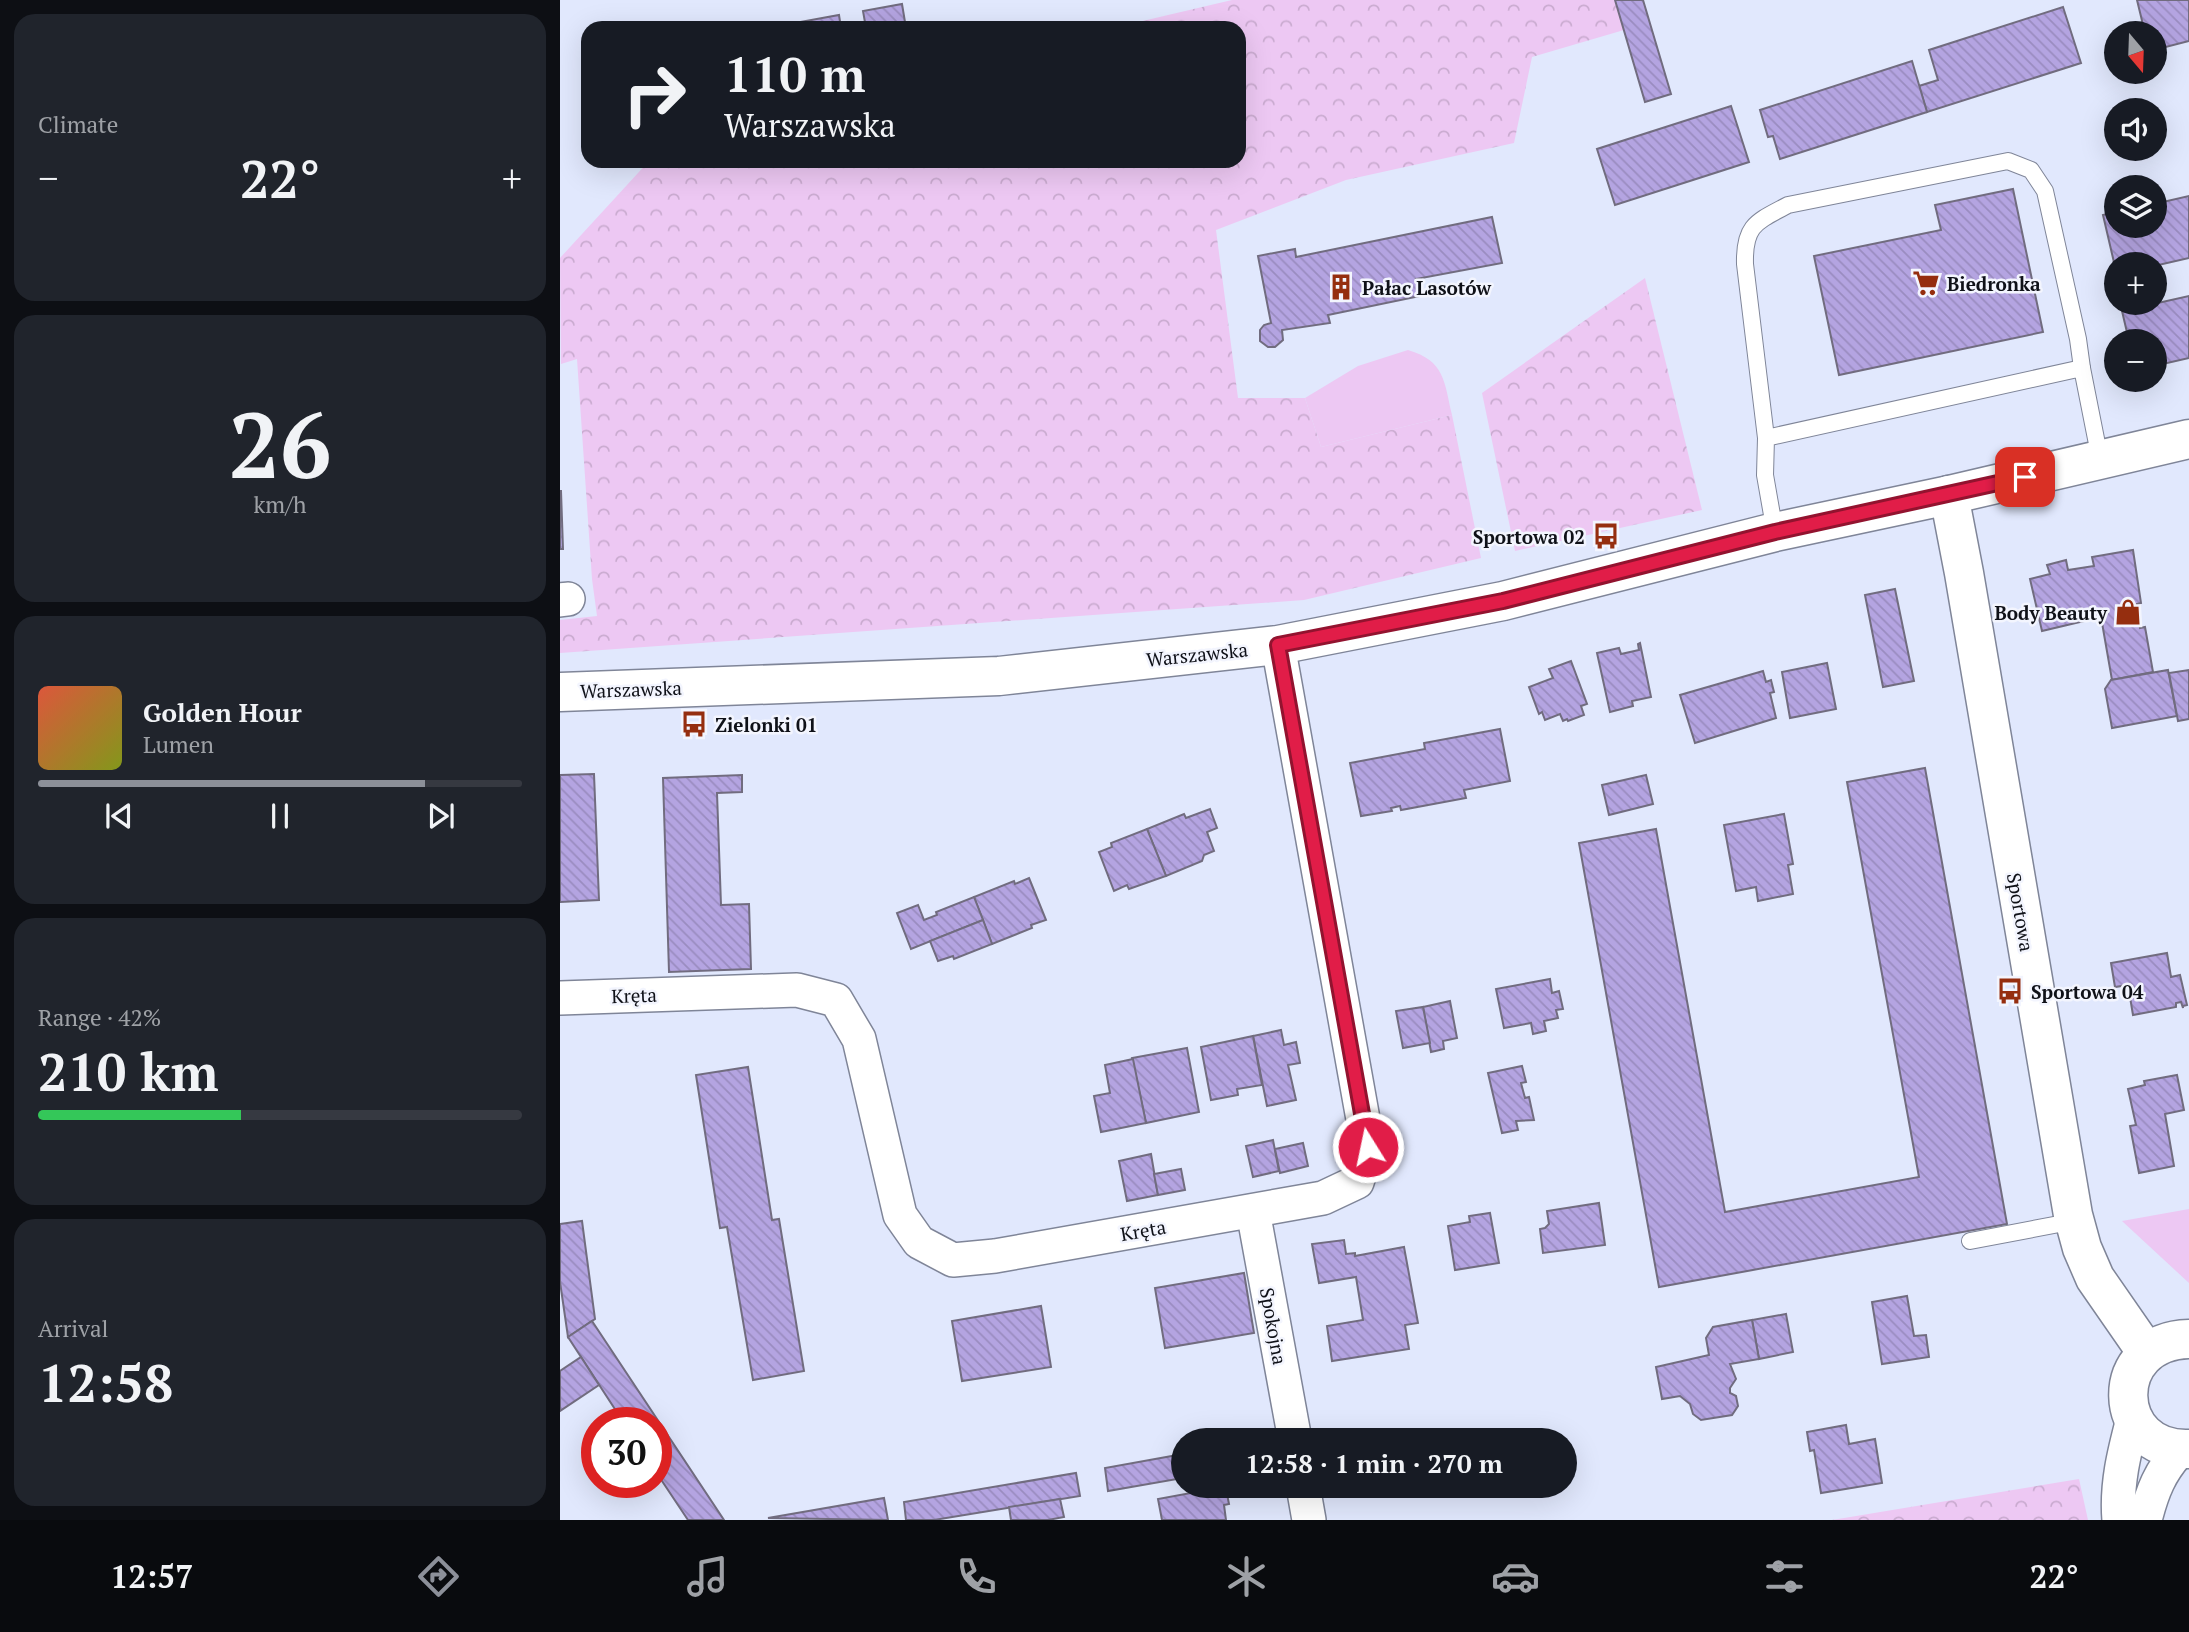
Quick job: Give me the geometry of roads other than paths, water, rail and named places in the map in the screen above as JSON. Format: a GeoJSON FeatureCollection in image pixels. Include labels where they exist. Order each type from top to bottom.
{"type":"FeatureCollection","features":[{"type":"Feature","properties":{"kind":"main road","name":"Warszawska"},"geometry":{"type":"LineString","coordinates":[[560,692],[999,676],[1278,645],[1503,601],[1775,532],[2189,439]]}},
{"type":"Feature","properties":{"kind":"main road","name":"Sportowa"},"geometry":{"type":"LineString","coordinates":[[1949,495],[2075,1221],[2082,1248],[2095,1278],[2147,1353]]}},
{"type":"Feature","properties":{"kind":"main road"},"geometry":{"type":"LineString","coordinates":[[2184,1449],[2166,1447],[2153,1441],[2142,1431],[2133,1419],[2127,1391],[2130,1376],[2147,1353],[2166,1342],[2189,1339]]}},
{"type":"Feature","properties":{"kind":"street","name":"Kręta"},"geometry":{"type":"LineString","coordinates":[[560,998],[797,990],[836,1000],[859,1039],[900,1214],[919,1242],[953,1260],[995,1256],[1323,1198],[1357,1182],[1368,1147],[1278,645]]}},
{"type":"Feature","properties":{"kind":"street","name":"Spokojna"},"geometry":{"type":"LineString","coordinates":[[1252,1211],[1293,1428]]}},
{"type":"Feature","properties":{"kind":"street"},"geometry":{"type":"LineString","coordinates":[[2119,1520],[2117,1502],[2123,1458],[2133,1419]]}},
{"type":"Feature","properties":{"kind":"street"},"geometry":{"type":"LineString","coordinates":[[2145,1520],[2153,1488],[2165,1465],[2184,1449]]}},
{"type":"Feature","properties":{"kind":"street"},"geometry":{"type":"LineString","coordinates":[[1305,1498],[1310,1520]]}},
{"type":"Feature","properties":{"kind":"lane"},"geometry":{"type":"LineString","coordinates":[[1775,532],[1765,475],[1766,438],[1745,264],[1745,242],[1757,221],[1788,205],[2008,161],[2031,170],[2045,191],[2078,339],[2100,459]]}},
{"type":"Feature","properties":{"kind":"lane"},"geometry":{"type":"LineString","coordinates":[[1766,438],[2082,368]]}},
{"type":"Feature","properties":{"kind":"lane"},"geometry":{"type":"LineString","coordinates":[[1970,1241],[2075,1221]]}},
{"type":"Feature","properties":{"kind":"place","name":"Biedronka"},"geometry":{"type":"Point","coordinates":[1926,283]}},
{"type":"Feature","properties":{"kind":"place","name":"Pałac Lasotów"},"geometry":{"type":"Point","coordinates":[1341,287]}},
{"type":"Feature","properties":{"kind":"place","name":"Sportowa 02"},"geometry":{"type":"Point","coordinates":[1606,536]}},
{"type":"Feature","properties":{"kind":"place","name":"Body Beauty"},"geometry":{"type":"Point","coordinates":[2128,612]}},
{"type":"Feature","properties":{"kind":"place","name":"Zielonki 01"},"geometry":{"type":"Point","coordinates":[694,724]}},
{"type":"Feature","properties":{"kind":"place","name":"Sportowa 04"},"geometry":{"type":"Point","coordinates":[2010,991]}}]}
